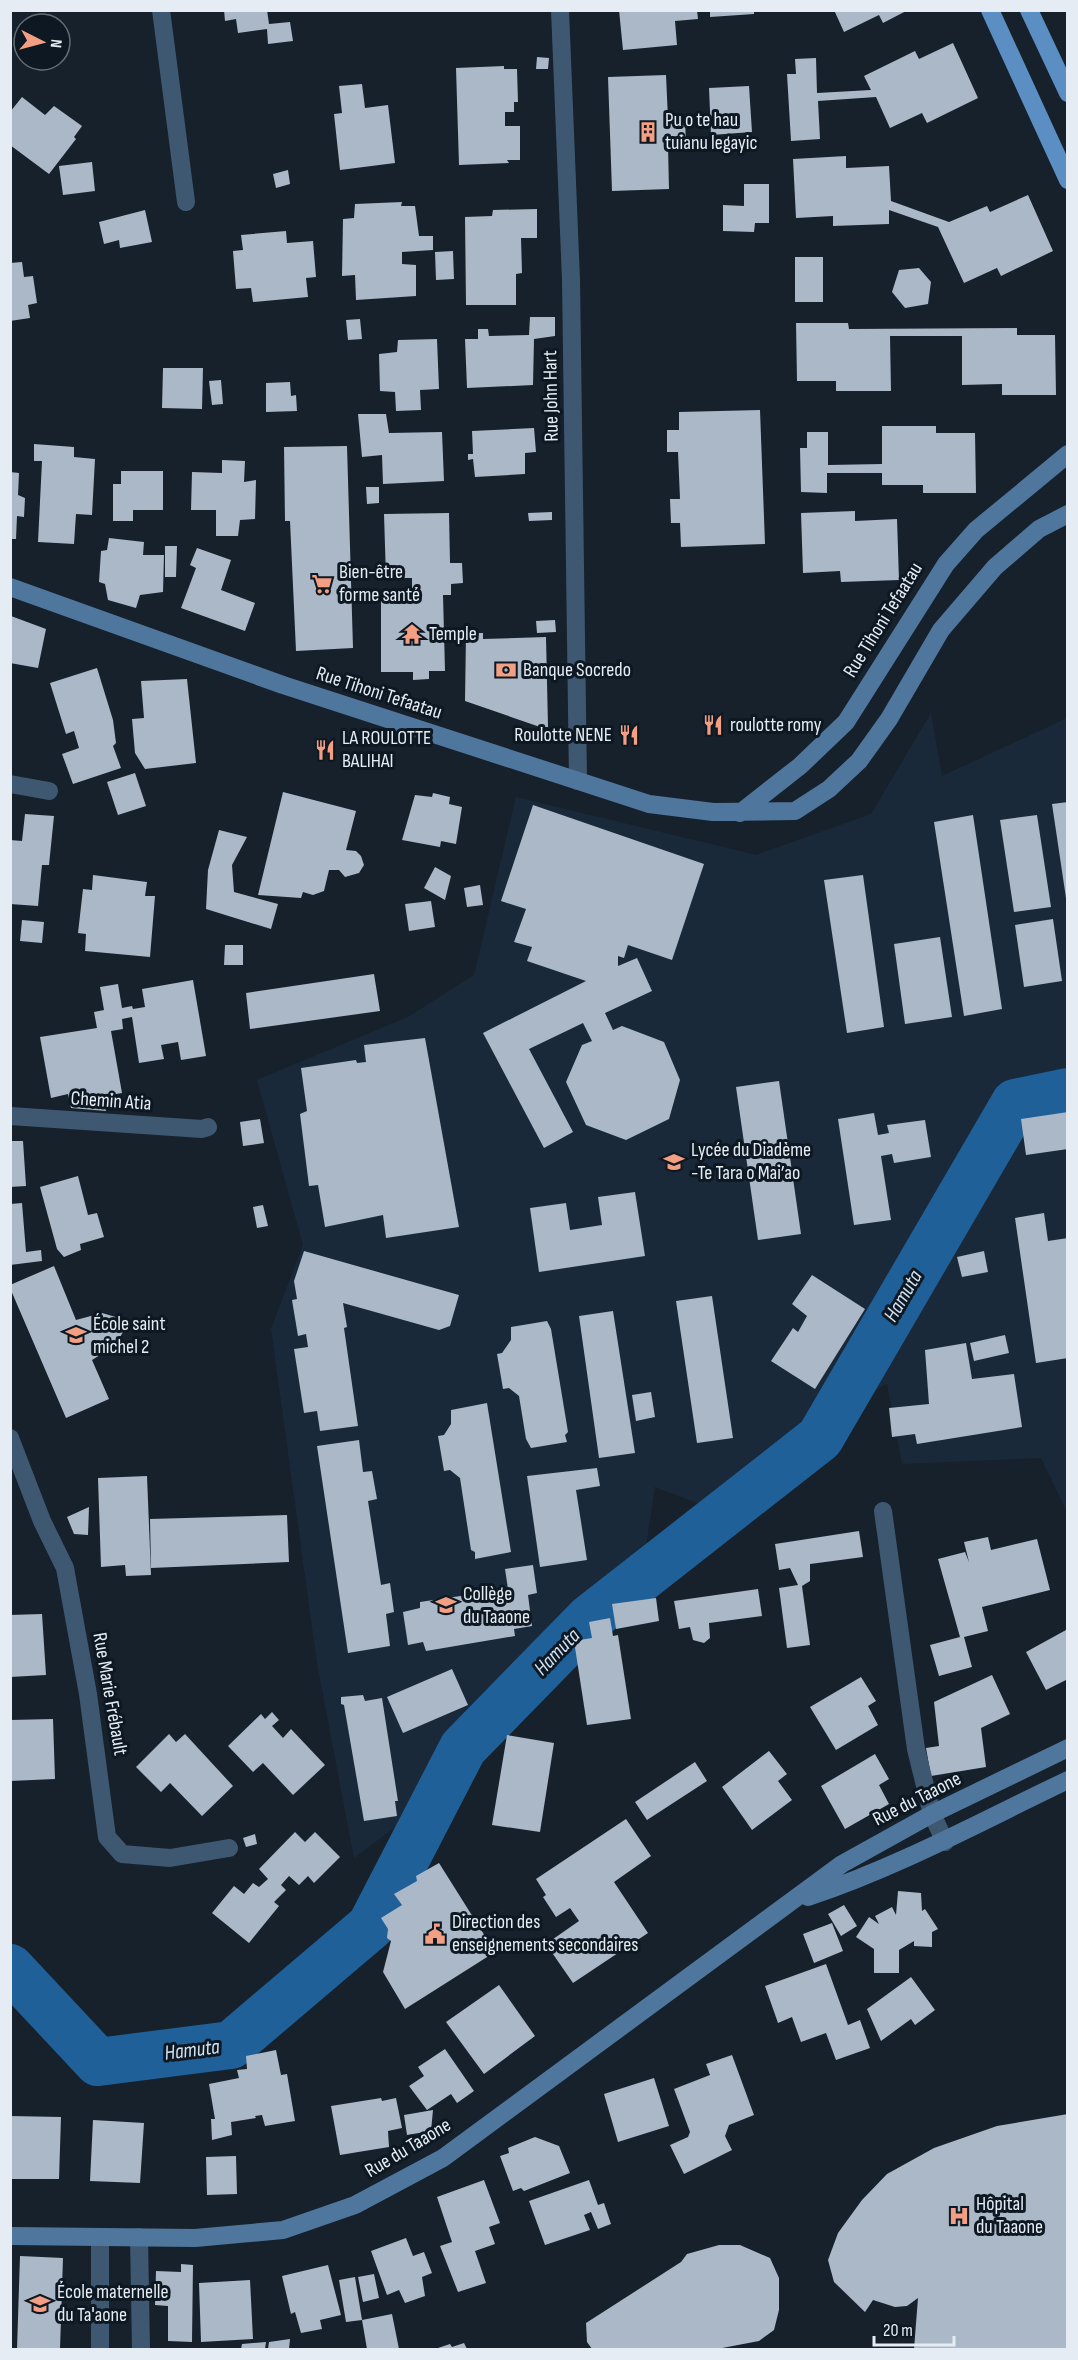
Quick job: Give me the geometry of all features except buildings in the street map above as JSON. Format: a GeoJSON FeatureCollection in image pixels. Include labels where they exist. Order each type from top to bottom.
{"type":"FeatureCollection","features":[{"type":"Feature","properties":{"kind":"main road"},"geometry":{"type":"LineString","coordinates":[[990,10],[1068,180]]}},
{"type":"Feature","properties":{"kind":"main road"},"geometry":{"type":"LineString","coordinates":[[1029,10],[1068,93]]}},
{"type":"Feature","properties":{"kind":"main road","name":"Rue Tihoni Tefaatau"},"geometry":{"type":"LineString","coordinates":[[740,813],[800,766],[846,722],[946,564],[976,530],[1068,454]]}},
{"type":"Feature","properties":{"kind":"main road","name":"Rue Tihoni Tefaatau"},"geometry":{"type":"LineString","coordinates":[[10,587],[283,685],[649,804],[713,812],[795,811],[829,789],[859,761],[890,719],[941,630],[995,567],[1039,529],[1068,514]]}},
{"type":"Feature","properties":{"kind":"main road","name":"Rue du Taaone"},"geometry":{"type":"LineString","coordinates":[[10,2236],[195,2238],[283,2230],[355,2205],[443,2158],[565,2066],[795,1901],[842,1864],[932,1814],[1068,1748]]}},
{"type":"Feature","properties":{"kind":"main road","name":"Rue du Taaone"},"geometry":{"type":"LineString","coordinates":[[795,1901],[845,1885],[945,1842],[1068,1780]]}},
{"type":"Feature","properties":{"kind":"street"},"geometry":{"type":"LineString","coordinates":[[161,10],[186,202]]}},
{"type":"Feature","properties":{"kind":"street","name":"Rue John Hart"},"geometry":{"type":"LineString","coordinates":[[560,10],[571,280],[578,781]]}},
{"type":"Feature","properties":{"kind":"street"},"geometry":{"type":"LineString","coordinates":[[10,784],[49,791]]}},
{"type":"Feature","properties":{"kind":"street","name":"Chemin Atia"},"geometry":{"type":"LineString","coordinates":[[10,1116],[202,1130],[208,1127]]}},
{"type":"Feature","properties":{"kind":"street","name":"Rue Marie Frébault"},"geometry":{"type":"LineString","coordinates":[[10,1438],[42,1521],[64,1568],[88,1694],[107,1837],[122,1854],[170,1858],[229,1848]]}},
{"type":"Feature","properties":{"kind":"street"},"geometry":{"type":"LineString","coordinates":[[883,1511],[916,1749],[932,1814],[945,1842]]}},
{"type":"Feature","properties":{"kind":"street"},"geometry":{"type":"LineString","coordinates":[[100,2237],[100,2349]]}},
{"type":"Feature","properties":{"kind":"street"},"geometry":{"type":"LineString","coordinates":[[139,2237],[141,2349]]}},
{"type":"Feature","properties":{"kind":"shaded area","name":"Lycée du Diadème -Te Tara o Mai’ao"},"geometry":{"type":"Polygon","coordinates":[[[931,713],[942,776],[1067,718],[1067,1512],[1041,1458],[902,1464],[887,1384],[850,1403],[700,1504],[655,1487],[646,1546],[517,1665],[425,1805],[354,1858],[317,1663],[271,1329],[303,1245],[257,1080],[408,1017],[474,975],[516,797],[756,855],[871,814],[931,713]]]}},
{"type":"Feature","properties":{"kind":"waterway","name":"Hamuta"},"geometry":{"type":"LineString","coordinates":[[10,1968],[98,2062],[231,2045],[371,1926],[463,1748],[589,1619],[820,1438],[1015,1103],[1068,1092]]}},
{"type":"Feature","properties":{"kind":"place","name":"Pu o te hau tuianu legayic"},"geometry":{"type":"Point","coordinates":[648,132]}},
{"type":"Feature","properties":{"kind":"place","name":"Bien-être forme santé"},"geometry":{"type":"Point","coordinates":[322,584]}},
{"type":"Feature","properties":{"kind":"place","name":"Temple"},"geometry":{"type":"Point","coordinates":[412,634]}},
{"type":"Feature","properties":{"kind":"place","name":"Banque Socredo"},"geometry":{"type":"Point","coordinates":[506,670]}},
{"type":"Feature","properties":{"kind":"place","name":"roulotte romy"},"geometry":{"type":"Point","coordinates":[713,725]}},
{"type":"Feature","properties":{"kind":"place","name":"Roulotte NENE"},"geometry":{"type":"Point","coordinates":[629,735]}},
{"type":"Feature","properties":{"kind":"place","name":"LA ROULOTTE BALIHAI"},"geometry":{"type":"Point","coordinates":[325,750]}},
{"type":"Feature","properties":{"kind":"place","name":"Lycée du Diadème -Te Tara o Mai’ao"},"geometry":{"type":"Point","coordinates":[674,1162]}},
{"type":"Feature","properties":{"kind":"place","name":"École saint michel 2"},"geometry":{"type":"Point","coordinates":[76,1335]}},
{"type":"Feature","properties":{"kind":"place","name":"Collège du Taaone"},"geometry":{"type":"Point","coordinates":[446,1605]}},
{"type":"Feature","properties":{"kind":"place","name":"Direction des enseignements secondaires"},"geometry":{"type":"Point","coordinates":[435,1934]}},
{"type":"Feature","properties":{"kind":"place","name":"Hôpital du Taaone"},"geometry":{"type":"Point","coordinates":[959,2216]}},
{"type":"Feature","properties":{"kind":"place","name":"École maternelle du Ta'aone"},"geometry":{"type":"Point","coordinates":[40,2304]}}]}
